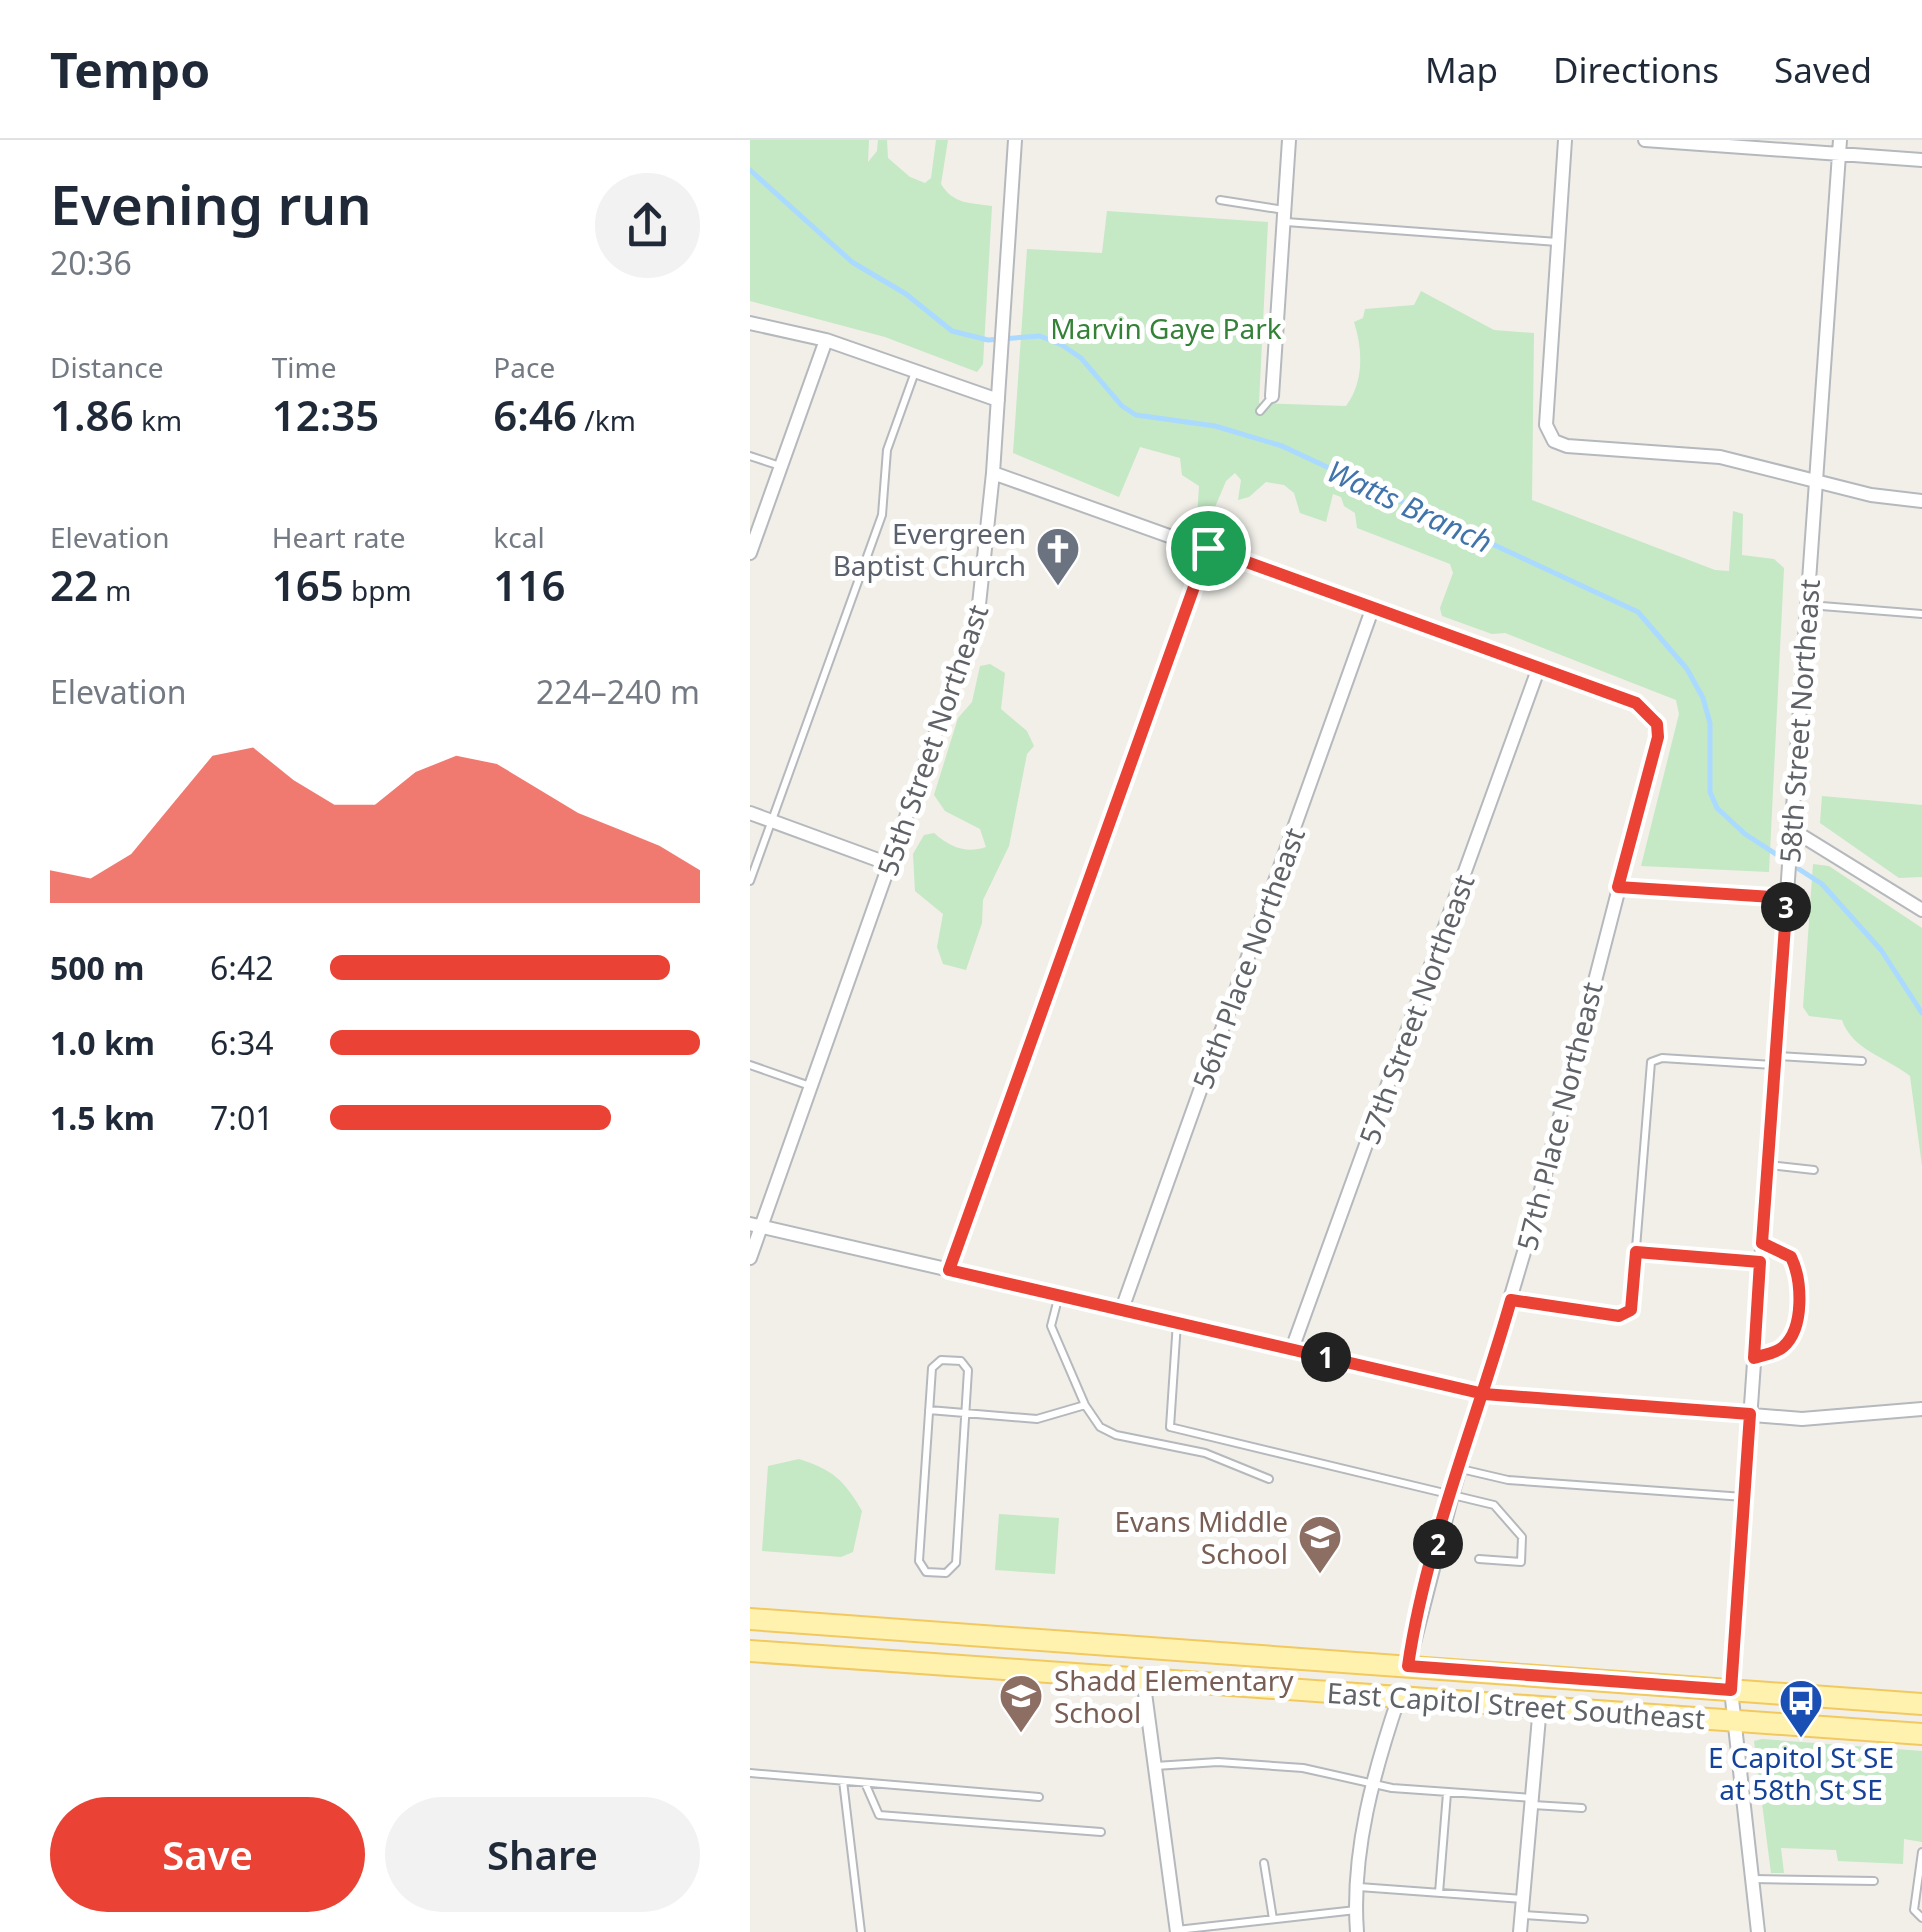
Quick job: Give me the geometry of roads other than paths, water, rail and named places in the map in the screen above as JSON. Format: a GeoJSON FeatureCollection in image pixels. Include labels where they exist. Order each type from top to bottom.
{"type":"FeatureCollection","features":[{"type":"Feature","properties":{"kind":"main road"},"geometry":{"type":"LineString","coordinates":[[750,1619],[1922,1704]]}},
{"type":"Feature","properties":{"kind":"main road","name":"East Capitol Street Southeast"},"geometry":{"type":"LineString","coordinates":[[750,1650],[1922,1734]]}},
{"type":"Feature","properties":{"kind":"street","name":"55th Street Northeast"},"geometry":{"type":"LineString","coordinates":[[750,1258],[756,1226],[811,1086],[978,614],[993,473],[1014,140]]}},
{"type":"Feature","properties":{"kind":"street"},"geometry":{"type":"LineString","coordinates":[[1272,396],[1290,140]]}},
{"type":"Feature","properties":{"kind":"street"},"geometry":{"type":"LineString","coordinates":[[1565,140],[1546,424],[1554,441],[1568,446],[1720,457],[1816,478],[1871,495],[1922,501]]}},
{"type":"Feature","properties":{"kind":"street"},"geometry":{"type":"LineString","coordinates":[[1645,140],[1839,147],[1922,160]]}},
{"type":"Feature","properties":{"kind":"street","name":"58th Street Northeast"},"geometry":{"type":"LineString","coordinates":[[1758,1932],[1731,1690],[1839,147]]}},
{"type":"Feature","properties":{"kind":"street"},"geometry":{"type":"LineString","coordinates":[[750,323],[826,340],[998,400]]}},
{"type":"Feature","properties":{"kind":"street"},"geometry":{"type":"LineString","coordinates":[[750,553],[826,340]]}},
{"type":"Feature","properties":{"kind":"street"},"geometry":{"type":"LineString","coordinates":[[993,473],[1539,667]]}},
{"type":"Feature","properties":{"kind":"street"},"geometry":{"type":"LineString","coordinates":[[949,1270],[1208,548]]}},
{"type":"Feature","properties":{"kind":"street","name":"56th Place Northeast"},"geometry":{"type":"LineString","coordinates":[[1122,1309],[1373,607]]}},
{"type":"Feature","properties":{"kind":"street","name":"57th Place Northeast"},"geometry":{"type":"LineString","coordinates":[[1408,1666],[1452,1495],[1511,1300],[1658,737],[1657,724],[1636,703],[1539,667]]}},
{"type":"Feature","properties":{"kind":"street","name":"57th Street Northeast"},"geometry":{"type":"LineString","coordinates":[[1292,1350],[1539,667]]}},
{"type":"Feature","properties":{"kind":"street"},"geometry":{"type":"LineString","coordinates":[[750,813],[889,864]]}},
{"type":"Feature","properties":{"kind":"street"},"geometry":{"type":"LineString","coordinates":[[1791,829],[1922,910]]}},
{"type":"Feature","properties":{"kind":"street"},"geometry":{"type":"LineString","coordinates":[[1618,887],[1787,898]]}},
{"type":"Feature","properties":{"kind":"street"},"geometry":{"type":"LineString","coordinates":[[756,1226],[1484,1394],[1825,1420],[1922,1409]]}},
{"type":"Feature","properties":{"kind":"street"},"geometry":{"type":"LineString","coordinates":[[1144,1678],[1177,1931]]}},
{"type":"Feature","properties":{"kind":"street"},"geometry":{"type":"LineString","coordinates":[[1357,1932],[1358,1887],[1371,1783],[1399,1697]]}},
{"type":"Feature","properties":{"kind":"street"},"geometry":{"type":"LineString","coordinates":[[1520,1932],[1540,1706]]}},
{"type":"Feature","properties":{"kind":"lane"},"geometry":{"type":"LineString","coordinates":[[1220,200],[1285,216],[1558,242]]}},
{"type":"Feature","properties":{"kind":"lane"},"geometry":{"type":"LineString","coordinates":[[750,881],[882,515],[888,450],[916,372]]}},
{"type":"Feature","properties":{"kind":"lane"},"geometry":{"type":"LineString","coordinates":[[1260,411],[1272,396]]}},
{"type":"Feature","properties":{"kind":"lane"},"geometry":{"type":"LineString","coordinates":[[750,456],[781,466]]}},
{"type":"Feature","properties":{"kind":"lane"},"geometry":{"type":"LineString","coordinates":[[1807,605],[1922,614]]}},
{"type":"Feature","properties":{"kind":"lane"},"geometry":{"type":"LineString","coordinates":[[1511,1300],[1619,1316],[1631,1310],[1651,1062],[1662,1058],[1862,1061]]}},
{"type":"Feature","properties":{"kind":"lane"},"geometry":{"type":"LineString","coordinates":[[750,1065],[811,1086]]}},
{"type":"Feature","properties":{"kind":"lane"},"geometry":{"type":"LineString","coordinates":[[1767,1164],[1814,1170]]}},
{"type":"Feature","properties":{"kind":"lane"},"geometry":{"type":"LineString","coordinates":[[1754,1358],[1782,1349],[1795,1330],[1799,1274],[1791,1257],[1762,1243]]}},
{"type":"Feature","properties":{"kind":"lane"},"geometry":{"type":"LineString","coordinates":[[1636,1252],[1760,1262]]}},
{"type":"Feature","properties":{"kind":"lane"},"geometry":{"type":"LineString","coordinates":[[1059,1294],[1052,1326],[1091,1419],[1116,1435],[1205,1453],[1269,1479]]}},
{"type":"Feature","properties":{"kind":"lane"},"geometry":{"type":"LineString","coordinates":[[1178,1322],[1170,1428],[1494,1504],[1522,1537],[1521,1562],[1479,1559]]}},
{"type":"Feature","properties":{"kind":"lane"},"geometry":{"type":"LineString","coordinates":[[941,1360],[961,1361],[968,1370],[956,1563],[946,1573],[926,1572],[920,1561],[929,1410],[932,1368],[941,1360]]}},
{"type":"Feature","properties":{"kind":"lane"},"geometry":{"type":"LineString","coordinates":[[929,1410],[1037,1419],[1084,1405]]}},
{"type":"Feature","properties":{"kind":"lane"},"geometry":{"type":"LineString","coordinates":[[1460,1469],[1508,1480],[1744,1498]]}},
{"type":"Feature","properties":{"kind":"lane"},"geometry":{"type":"LineString","coordinates":[[1155,1766],[1218,1762],[1303,1768],[1371,1783],[1582,1808]]}},
{"type":"Feature","properties":{"kind":"lane"},"geometry":{"type":"LineString","coordinates":[[750,1773],[1039,1796]]}},
{"type":"Feature","properties":{"kind":"lane"},"geometry":{"type":"LineString","coordinates":[[843,1780],[862,1932]]}},
{"type":"Feature","properties":{"kind":"lane"},"geometry":{"type":"LineString","coordinates":[[864,1782],[879,1815],[1101,1832]]}},
{"type":"Feature","properties":{"kind":"lane"},"geometry":{"type":"LineString","coordinates":[[1439,1893],[1446,1793]]}},
{"type":"Feature","properties":{"kind":"lane"},"geometry":{"type":"LineString","coordinates":[[1922,1852],[1914,1910],[1922,1918]]}},
{"type":"Feature","properties":{"kind":"lane"},"geometry":{"type":"LineString","coordinates":[[1264,1862],[1273,1919]]}},
{"type":"Feature","properties":{"kind":"lane"},"geometry":{"type":"LineString","coordinates":[[1751,1879],[1874,1881]]}},
{"type":"Feature","properties":{"kind":"lane"},"geometry":{"type":"LineString","coordinates":[[1358,1887],[1525,1899]]}},
{"type":"Feature","properties":{"kind":"lane"},"geometry":{"type":"LineString","coordinates":[[1177,1931],[1357,1910]]}},
{"type":"Feature","properties":{"kind":"lane"},"geometry":{"type":"LineString","coordinates":[[1523,1915],[1584,1919]]}},
{"type":"Feature","properties":{"kind":"waterway","name":"Watts Branch"},"geometry":{"type":"LineString","coordinates":[[750,170],[852,262],[906,294],[952,331],[988,340],[1040,336],[1062,345],[1081,358],[1122,406],[1136,415],[1215,426],[1282,446],[1638,612],[1687,669],[1703,698],[1710,723],[1710,792],[1717,808],[1745,834],[1822,884],[1881,950],[1922,1013]]}},
{"type":"Feature","properties":{"kind":"place","name":"Evergreen Baptist Church"},"geometry":{"type":"Point","coordinates":[1058,587]}},
{"type":"Feature","properties":{"kind":"place","name":"Evans Middle School"},"geometry":{"type":"Point","coordinates":[1320,1575]}},
{"type":"Feature","properties":{"kind":"place","name":"Shadd Elementary School"},"geometry":{"type":"Point","coordinates":[1021,1734]}},
{"type":"Feature","properties":{"kind":"place","name":"E Capitol St SE at 58th St SE"},"geometry":{"type":"Point","coordinates":[1801,1739]}},
{"type":"Feature","properties":{"kind":"park label","name":"Marvin Gaye Park"},"geometry":{"type":"Point","coordinates":[1166,328]}}]}
